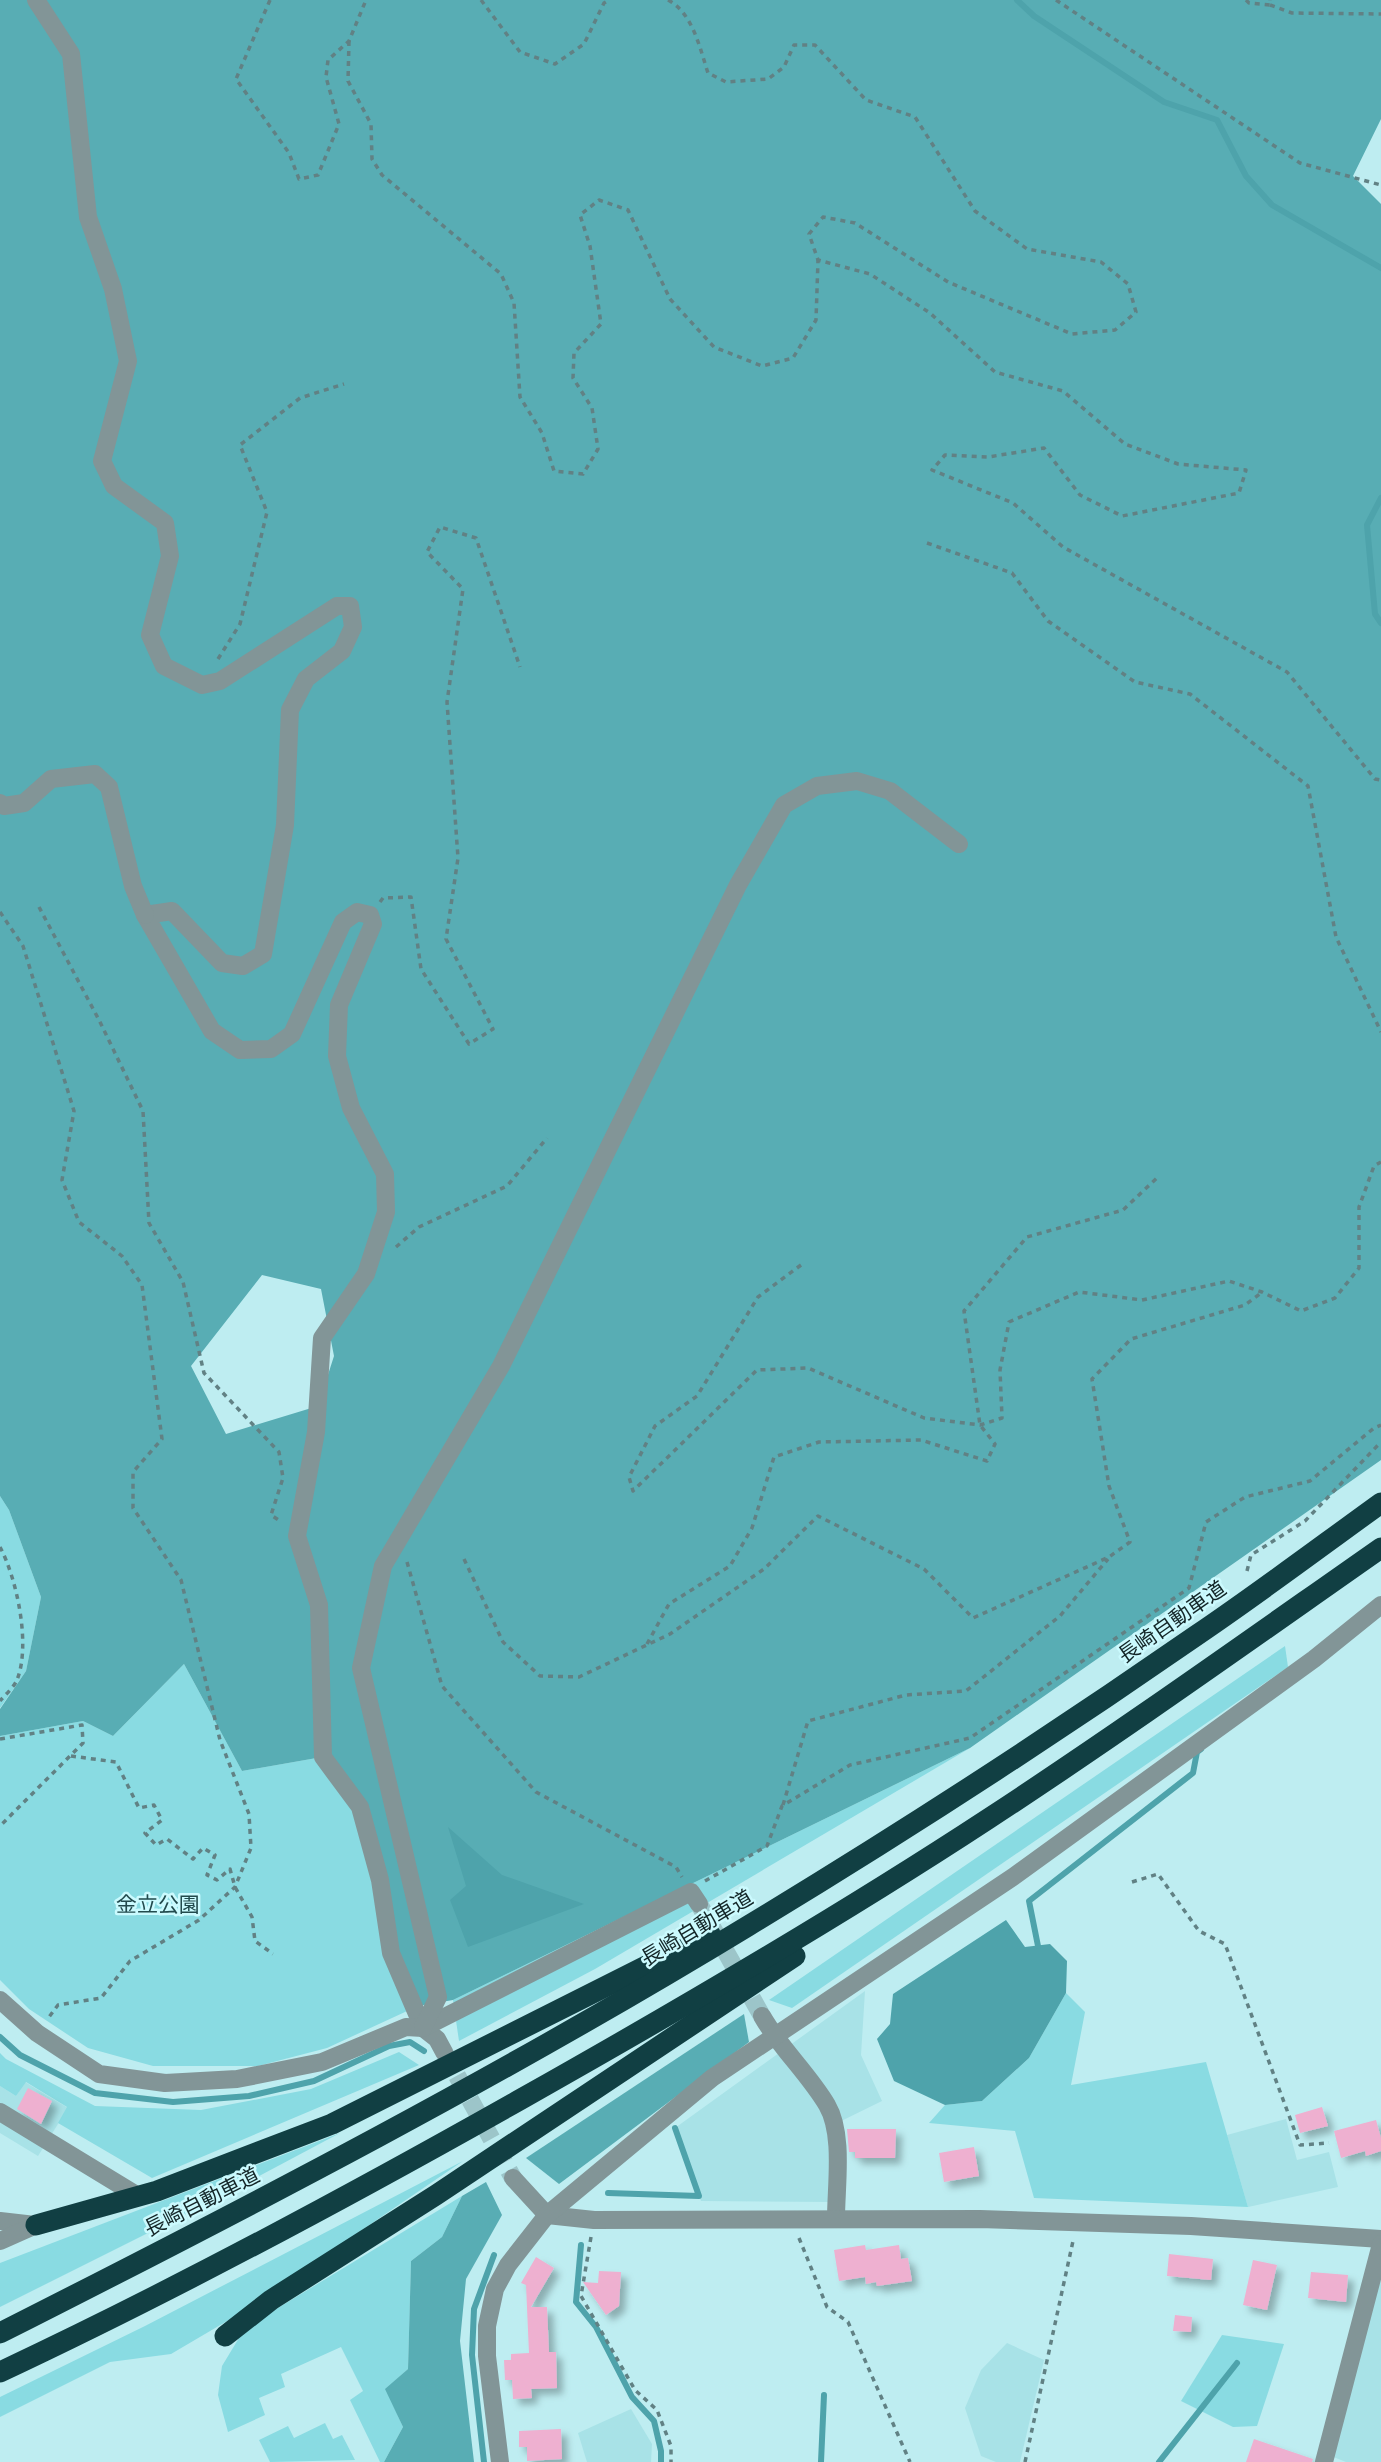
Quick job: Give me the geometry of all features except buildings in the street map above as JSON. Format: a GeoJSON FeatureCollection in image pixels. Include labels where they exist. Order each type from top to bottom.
{"type":"FeatureCollection","features":[{"type":"Feature","properties":{"kind":"highway","name":"長崎自動車道"},"geometry":{"type":"LineString","coordinates":[[0,2333],[394,2129],[573,2029],[852,1863],[1189,1641],[1381,1503]]}},
{"type":"Feature","properties":{"kind":"highway"},"geometry":{"type":"LineString","coordinates":[[225,2336],[271,2300],[631,2067],[988,1826],[1381,1548]]}},
{"type":"Feature","properties":{"kind":"highway"},"geometry":{"type":"LineString","coordinates":[[0,2372],[253,2245],[413,2160],[591,2059],[762,1961],[1102,1744]]}},
{"type":"Feature","properties":{"kind":"highway"},"geometry":{"type":"LineString","coordinates":[[36,2225],[138,2196],[332,2124],[852,1863]]}},
{"type":"Feature","properties":{"kind":"street"},"geometry":{"type":"LineString","coordinates":[[36,0],[71,54],[88,217],[113,289],[128,361],[102,461],[114,486],[165,523],[170,556],[150,635],[164,666],[202,685],[220,681],[337,606],[350,606],[353,627],[342,651],[306,679],[289,710],[285,825],[263,954],[243,966],[222,963],[172,911],[145,915]]}},
{"type":"Feature","properties":{"kind":"street"},"geometry":{"type":"LineString","coordinates":[[0,803],[4,806],[24,803],[51,779],[95,774],[109,787],[133,886],[145,915],[212,1031],[240,1050],[271,1049],[292,1034],[343,922],[357,912],[370,915],[373,924],[339,1006],[337,1056],[351,1108],[385,1174],[386,1212],[366,1274],[322,1338],[316,1432],[298,1536],[318,1605],[323,1757],[360,1807],[380,1880],[391,1953],[423,2028],[437,2039],[444,2052]]}},
{"type":"Feature","properties":{"kind":"street"},"geometry":{"type":"LineString","coordinates":[[423,2028],[438,1997],[361,1668],[383,1566],[501,1366],[738,885],[784,805],[817,786],[857,781],[890,791],[959,844]]}},
{"type":"Feature","properties":{"kind":"street"},"geometry":{"type":"LineString","coordinates":[[500,2462],[487,2356],[488,2326],[495,2289],[508,2265],[547,2215],[712,2078],[1013,1877],[1314,1659],[1381,1605]]}},
{"type":"Feature","properties":{"kind":"street"},"geometry":{"type":"LineString","coordinates":[[0,2000],[37,2033],[99,2074],[165,2083],[237,2079],[322,2062],[406,2027],[423,2028],[695,1898]]}},
{"type":"Feature","properties":{"kind":"street"},"geometry":{"type":"LineString","coordinates":[[762,2016],[831,2115],[836,2133],[836,2219]]}},
{"type":"Feature","properties":{"kind":"street"},"geometry":{"type":"LineString","coordinates":[[0,2112],[138,2196]]}},
{"type":"Feature","properties":{"kind":"street"},"geometry":{"type":"LineString","coordinates":[[513,2178],[547,2215],[594,2220],[980,2219],[1191,2226],[1381,2239]]}},
{"type":"Feature","properties":{"kind":"street"},"geometry":{"type":"LineString","coordinates":[[0,2221],[36,2225]]}},
{"type":"Feature","properties":{"kind":"street"},"geometry":{"type":"LineString","coordinates":[[0,2241],[36,2225]]}},
{"type":"Feature","properties":{"kind":"street"},"geometry":{"type":"LineString","coordinates":[[1324,2462],[1381,2244]]}},
{"type":"Feature","properties":{"kind":"path"},"geometry":{"type":"LineString","coordinates":[[270,0],[236,79],[289,153],[299,179],[318,175],[339,124],[326,77],[328,60],[349,41]]}},
{"type":"Feature","properties":{"kind":"path"},"geometry":{"type":"LineString","coordinates":[[366,0],[349,41],[348,82],[371,124],[372,159],[382,175],[501,274],[514,303],[520,397],[542,433],[554,471],[583,474],[598,449],[592,408],[573,378],[574,353],[601,324],[590,246],[580,215],[599,200],[628,210],[670,299],[714,347],[762,366],[793,358],[816,320],[818,260],[810,234],[823,217],[855,223],[948,282],[1072,334],[1115,330],[1136,312],[1128,284],[1101,262],[1027,249],[975,211],[915,117],[866,100],[815,45],[794,46],[783,67],[768,79],[726,82],[708,73],[694,31],[677,5],[668,0]]}},
{"type":"Feature","properties":{"kind":"path"},"geometry":{"type":"LineString","coordinates":[[481,0],[520,52],[555,64],[584,44],[604,2],[610,0]]}},
{"type":"Feature","properties":{"kind":"path"},"geometry":{"type":"LineString","coordinates":[[1056,0],[1300,163],[1381,186]]}},
{"type":"Feature","properties":{"kind":"path"},"geometry":{"type":"LineString","coordinates":[[1245,0],[1249,3],[1270,3],[1292,13],[1381,14]]}},
{"type":"Feature","properties":{"kind":"path"},"geometry":{"type":"LineString","coordinates":[[818,260],[870,274],[930,313],[995,372],[1063,391],[1125,444],[1178,464],[1246,470],[1239,493],[1122,516],[1080,495],[1044,448],[988,457],[945,455],[933,470],[1013,503],[1063,547],[1287,672],[1375,779],[1381,779]]}},
{"type":"Feature","properties":{"kind":"path"},"geometry":{"type":"LineString","coordinates":[[202,685],[240,624],[267,512],[240,445],[300,398],[344,384]]}},
{"type":"Feature","properties":{"kind":"path"},"geometry":{"type":"LineString","coordinates":[[370,915],[383,898],[411,897],[421,969],[468,1044],[493,1029],[446,939],[457,858],[447,702],[463,589],[426,552],[439,527],[476,538],[520,667]]}},
{"type":"Feature","properties":{"kind":"path"},"geometry":{"type":"LineString","coordinates":[[927,543],[1012,573],[1048,621],[1135,682],[1190,694],[1308,786],[1336,937],[1381,1032]]}},
{"type":"Feature","properties":{"kind":"path"},"geometry":{"type":"LineString","coordinates":[[39,907],[100,1020],[143,1111],[149,1223],[183,1282],[204,1373],[279,1452],[283,1478],[271,1514],[298,1536]]}},
{"type":"Feature","properties":{"kind":"path"},"geometry":{"type":"LineString","coordinates":[[0,912],[23,946],[74,1111],[62,1180],[79,1222],[121,1256],[142,1284],[162,1439],[134,1472],[133,1508],[181,1580],[220,1740],[249,1814],[251,1848],[235,1887],[199,1920],[130,1961],[101,1998],[58,2005],[37,2033]]}},
{"type":"Feature","properties":{"kind":"path"},"geometry":{"type":"LineString","coordinates":[[393,1250],[419,1227],[507,1186],[547,1138]]}},
{"type":"Feature","properties":{"kind":"path"},"geometry":{"type":"LineString","coordinates":[[801,1265],[758,1297],[697,1396],[655,1426],[629,1477],[633,1492],[757,1370],[808,1368],[924,1418],[980,1425],[1002,1418],[1000,1370],[1009,1322],[1079,1292],[1142,1300],[1228,1282],[1262,1293],[1301,1311],[1335,1298],[1359,1268],[1359,1207],[1374,1166],[1381,1162]]}},
{"type":"Feature","properties":{"kind":"path"},"geometry":{"type":"LineString","coordinates":[[646,1646],[669,1604],[730,1566],[752,1528],[774,1457],[818,1442],[921,1440],[987,1461],[995,1444],[980,1425],[964,1311],[1027,1237],[1123,1210],[1159,1176]]}},
{"type":"Feature","properties":{"kind":"path"},"geometry":{"type":"LineString","coordinates":[[400,1537],[442,1686],[536,1792],[676,1867],[695,1898],[712,1875],[768,1846],[808,1721],[906,1695],[966,1691],[1060,1616],[1110,1558],[1130,1542],[1110,1486],[1092,1379],[1131,1339],[1245,1305],[1262,1293]]}},
{"type":"Feature","properties":{"kind":"path"},"geometry":{"type":"LineString","coordinates":[[782,1806],[850,1765],[970,1738],[1189,1588],[1206,1522],[1245,1497],[1310,1481],[1374,1427],[1381,1425]]}},
{"type":"Feature","properties":{"kind":"path"},"geometry":{"type":"LineString","coordinates":[[1247,1571],[1251,1555],[1306,1521],[1381,1441]]}},
{"type":"Feature","properties":{"kind":"path"},"geometry":{"type":"LineString","coordinates":[[464,1559],[503,1642],[540,1676],[579,1677],[670,1634],[764,1569],[818,1516],[924,1569],[973,1618],[1110,1558]]}},
{"type":"Feature","properties":{"kind":"path"},"geometry":{"type":"LineString","coordinates":[[0,1547],[9,1565],[24,1637],[17,1680],[0,1701]]}},
{"type":"Feature","properties":{"kind":"path"},"geometry":{"type":"LineString","coordinates":[[0,1739],[82,1725],[83,1743],[0,1826]]}},
{"type":"Feature","properties":{"kind":"path"},"geometry":{"type":"LineString","coordinates":[[71,1756],[116,1762],[139,1808],[154,1805],[162,1820],[145,1833],[156,1845],[167,1839],[193,1859],[203,1848],[215,1855],[206,1875],[217,1880],[230,1870],[235,1887],[252,1917],[255,1941],[273,1954]]}},
{"type":"Feature","properties":{"kind":"path"},"geometry":{"type":"LineString","coordinates":[[1132,1882],[1158,1874],[1199,1931],[1225,1944],[1300,2145],[1329,2143]]}},
{"type":"Feature","properties":{"kind":"path"},"geometry":{"type":"LineString","coordinates":[[792,2219],[827,2307],[848,2322],[910,2462]]}},
{"type":"Feature","properties":{"kind":"path"},"geometry":{"type":"LineString","coordinates":[[594,2220],[581,2296],[635,2390],[657,2410],[671,2446],[671,2462]]}},
{"type":"Feature","properties":{"kind":"path"},"geometry":{"type":"LineString","coordinates":[[1025,2462],[1077,2222]]}},
{"type":"Feature","properties":{"kind":"shaded area"},"geometry":{"type":"Polygon","coordinates":[[[0,0],[1381,0],[1381,119],[1353,176],[1381,204],[1381,1460],[970,1748],[453,2000],[418,2006],[397,1951],[386,1879],[328,1756],[242,1771],[184,1664],[113,1736],[83,1721],[0,1736],[0,1709],[26,1671],[41,1597],[9,1510],[0,1496],[0,0]],[[262,1275],[191,1366],[226,1434],[318,1406],[334,1356],[321,1289],[262,1275]]]}},
{"type":"Feature","properties":{"kind":"shaded area"},"geometry":{"type":"Polygon","coordinates":[[[448,1827],[502,1875],[584,1904],[468,1947],[450,1900],[466,1886],[448,1827]]]}},
{"type":"Feature","properties":{"kind":"shaded area"},"geometry":{"type":"Polygon","coordinates":[[[1006,1920],[1025,1947],[1050,1944],[1067,1961],[1066,1993],[1029,2058],[982,2101],[945,2105],[894,2081],[877,2039],[890,2024],[893,1994],[1006,1920]]]}},
{"type":"Feature","properties":{"kind":"shaded area"},"geometry":{"type":"Polygon","coordinates":[[[865,1991],[861,2055],[882,2101],[831,2126],[833,2202],[701,2201],[675,2128],[865,1991]]]}},
{"type":"Feature","properties":{"kind":"shaded area"},"geometry":{"type":"Polygon","coordinates":[[[744,2014],[749,2042],[559,2184],[526,2158],[744,2014]]]}},
{"type":"Feature","properties":{"kind":"shaded area"},"geometry":{"type":"Polygon","coordinates":[[[25,2082],[68,2108],[38,2156],[0,2133],[0,2086],[16,2096],[25,2082]]]}},
{"type":"Feature","properties":{"kind":"shaded area"},"geometry":{"type":"Polygon","coordinates":[[[1286,2119],[1297,2160],[1329,2152],[1338,2187],[1248,2207],[1227,2135],[1286,2119]]]}},
{"type":"Feature","properties":{"kind":"shaded area"},"geometry":{"type":"Polygon","coordinates":[[[486,2182],[502,2215],[466,2279],[460,2341],[474,2462],[384,2462],[403,2427],[385,2389],[408,2369],[411,2261],[442,2237],[462,2196],[486,2182]]]}},
{"type":"Feature","properties":{"kind":"shaded area"},"geometry":{"type":"Polygon","coordinates":[[[1381,2257],[1381,2462],[1346,2462],[1326,2454],[1381,2257]]]}},
{"type":"Feature","properties":{"kind":"shaded area"},"geometry":{"type":"Polygon","coordinates":[[[1007,2343],[1044,2360],[1020,2462],[996,2462],[981,2456],[965,2408],[981,2370],[1007,2343]]]}},
{"type":"Feature","properties":{"kind":"shaded area"},"geometry":{"type":"Polygon","coordinates":[[[631,2409],[652,2444],[651,2462],[587,2462],[578,2433],[631,2409]]]}},
{"type":"Feature","properties":{"kind":"green space"},"geometry":{"type":"Polygon","coordinates":[[[0,1496],[9,1510],[41,1597],[26,1671],[0,1708],[0,1496]]]}},
{"type":"Feature","properties":{"kind":"green space"},"geometry":{"type":"Polygon","coordinates":[[[1285,1646],[1288,1667],[792,2008],[769,2000],[1285,1646]]]}},
{"type":"Feature","properties":{"kind":"green space","name":"金立公園"},"geometry":{"type":"Polygon","coordinates":[[[184,1664],[242,1771],[328,1756],[365,1806],[418,2006],[327,2048],[258,2066],[153,2066],[88,2048],[29,2009],[0,1980],[0,1736],[83,1721],[113,1736],[184,1664]]]}},
{"type":"Feature","properties":{"kind":"green space"},"geometry":{"type":"Polygon","coordinates":[[[970,1748],[595,1969],[459,2041],[453,2000],[970,1748]]]}},
{"type":"Feature","properties":{"kind":"green space"},"geometry":{"type":"Polygon","coordinates":[[[1066,1993],[1085,2012],[1071,2085],[1206,2062],[1248,2207],[1034,2198],[1015,2131],[929,2123],[945,2105],[982,2101],[1029,2058],[1066,1993]]]}},
{"type":"Feature","properties":{"kind":"green space"},"geometry":{"type":"Polygon","coordinates":[[[399,2052],[419,2065],[152,2178],[58,2123],[67,2107],[26,2082],[16,2096],[0,2086],[0,2053],[6,2059],[95,2106],[201,2110],[311,2089],[399,2052]]]}},
{"type":"Feature","properties":{"kind":"green space"},"geometry":{"type":"Polygon","coordinates":[[[340,2133],[214,2200],[0,2307],[0,2263],[340,2133]]]}},
{"type":"Feature","properties":{"kind":"green space"},"geometry":{"type":"Polygon","coordinates":[[[463,2161],[239,2314],[171,2354],[110,2362],[0,2417],[0,2397],[145,2326],[463,2161]]]}},
{"type":"Feature","properties":{"kind":"green space"},"geometry":{"type":"Polygon","coordinates":[[[462,2196],[442,2237],[411,2261],[408,2369],[386,2389],[403,2427],[384,2462],[380,2462],[350,2400],[363,2391],[341,2347],[281,2374],[285,2387],[259,2398],[265,2415],[228,2432],[218,2395],[222,2366],[245,2328],[462,2196]]]}},
{"type":"Feature","properties":{"kind":"green space"},"geometry":{"type":"Polygon","coordinates":[[[1222,2335],[1284,2344],[1257,2426],[1233,2427],[1181,2401],[1222,2335]]]}},
{"type":"Feature","properties":{"kind":"green space"},"geometry":{"type":"Polygon","coordinates":[[[325,2423],[333,2439],[342,2435],[355,2460],[270,2462],[259,2440],[288,2426],[294,2438],[325,2423]]]}},
{"type":"Feature","properties":{"kind":"waterway"},"geometry":{"type":"LineString","coordinates":[[1017,0],[1034,16],[1164,102],[1217,120],[1246,176],[1272,205],[1381,268]]}},
{"type":"Feature","properties":{"kind":"waterway"},"geometry":{"type":"LineString","coordinates":[[1381,498],[1367,525],[1375,614],[1381,623]]}},
{"type":"Feature","properties":{"kind":"waterway"},"geometry":{"type":"LineString","coordinates":[[1038,1946],[1029,1901],[1193,1773],[1197,1752],[1201,1749]]}},
{"type":"Feature","properties":{"kind":"waterway"},"geometry":{"type":"LineString","coordinates":[[0,2037],[20,2055],[95,2093],[173,2102],[249,2096],[314,2081],[389,2046],[410,2042],[424,2051]]}},
{"type":"Feature","properties":{"kind":"waterway"},"geometry":{"type":"LineString","coordinates":[[608,2193],[699,2196],[675,2128]]}},
{"type":"Feature","properties":{"kind":"waterway"},"geometry":{"type":"LineString","coordinates":[[581,2245],[576,2302],[596,2327],[632,2397],[654,2421],[661,2462]]}},
{"type":"Feature","properties":{"kind":"waterway"},"geometry":{"type":"LineString","coordinates":[[484,2462],[472,2355],[474,2309],[494,2255]]}},
{"type":"Feature","properties":{"kind":"waterway"},"geometry":{"type":"LineString","coordinates":[[1159,2462],[1237,2363]]}},
{"type":"Feature","properties":{"kind":"waterway"},"geometry":{"type":"LineString","coordinates":[[821,2462],[824,2395]]}},
{"type":"Feature","properties":{"kind":"tunnel"},"geometry":{"type":"LineString","coordinates":[[699,1904],[762,2016]]}},
{"type":"Feature","properties":{"kind":"tunnel"},"geometry":{"type":"LineString","coordinates":[[444,2052],[513,2178]]}}]}
